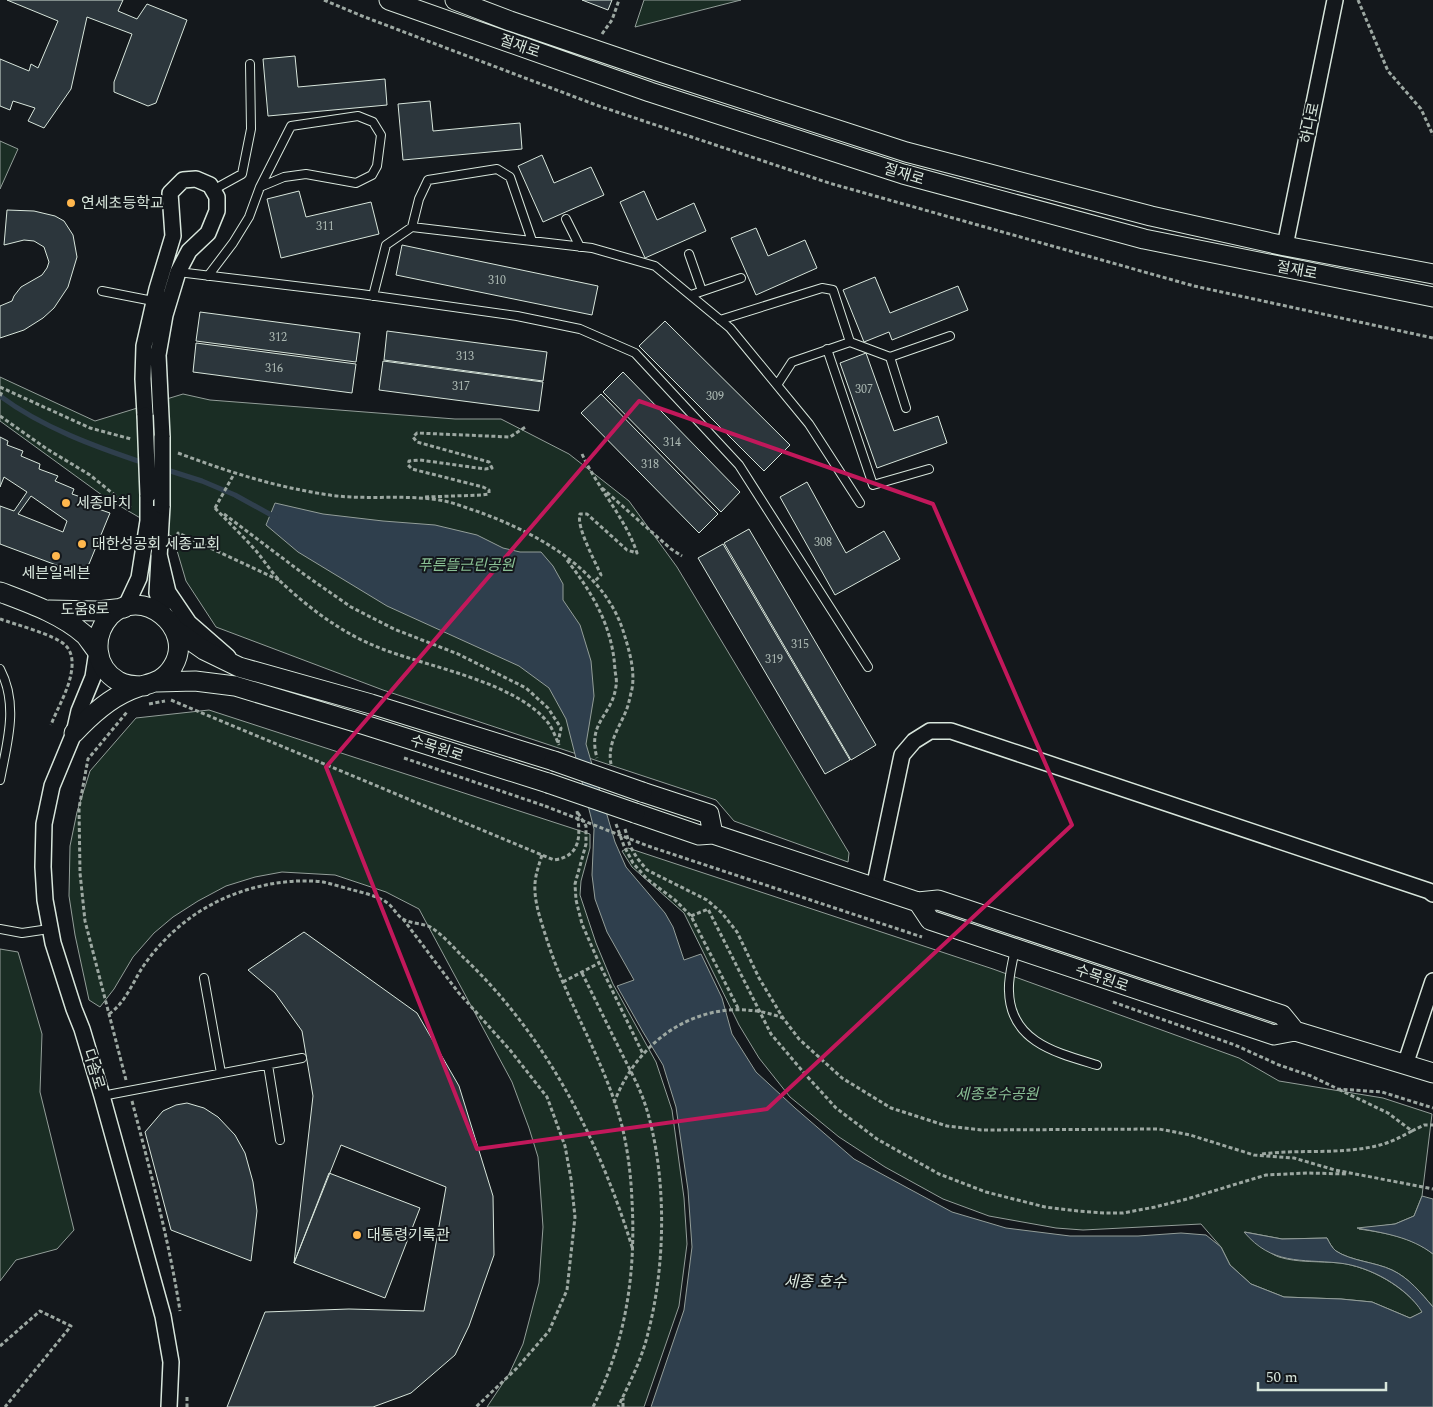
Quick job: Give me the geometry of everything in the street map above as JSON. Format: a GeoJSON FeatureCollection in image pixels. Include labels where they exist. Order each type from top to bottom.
{"type":"FeatureCollection","features":[{"type":"Feature","properties":{"kind":"street","name":"절재로"},"geometry":{"type":"LineString","coordinates":[[389,0],[650,92],[903,174],[1144,239],[1433,297]]}},
{"type":"Feature","properties":{"kind":"street","name":"절재로"},"geometry":{"type":"LineString","coordinates":[[455,0],[510,21],[660,72],[906,152],[1151,216],[1285,246],[1433,274]]}},
{"type":"Feature","properties":{"kind":"street","name":"하나로"},"geometry":{"type":"LineString","coordinates":[[1285,246],[1336,0]]}},
{"type":"Feature","properties":{"kind":"street"},"geometry":{"type":"LineString","coordinates":[[125,608],[139,578],[148,521],[143,379],[144,346],[153,301],[174,236],[170,193],[183,180],[196,179],[210,185],[213,190]]}},
{"type":"Feature","properties":{"kind":"street","name":"다솜로"},"geometry":{"type":"LineString","coordinates":[[74,733],[87,719],[128,690],[150,684],[167,675],[174,664],[178,652],[178,638],[157,593],[162,506],[162,436],[158,355],[165,315],[178,272],[189,251],[208,233],[217,211],[217,196],[213,190]]}},
{"type":"Feature","properties":{"kind":"street","name":"수목원로"},"geometry":{"type":"LineString","coordinates":[[159,554],[168,592],[189,624],[239,667]]}},
{"type":"Feature","properties":{"kind":"street","name":"도움8로"},"geometry":{"type":"LineString","coordinates":[[0,592],[45,610],[85,635],[97,651]]}},
{"type":"Feature","properties":{"kind":"street"},"geometry":{"type":"LineString","coordinates":[[125,608],[138,606],[152,608],[169,622]]}},
{"type":"Feature","properties":{"kind":"street","name":"다솜로"},"geometry":{"type":"LineString","coordinates":[[125,608],[112,614],[103,624],[98,637],[92,677],[74,733],[52,786],[44,824],[43,867],[49,929],[74,1010],[82,1028],[163,1316],[171,1362],[169,1407]]}},
{"type":"Feature","properties":{"kind":"street","name":"도움8로"},"geometry":{"type":"LineString","coordinates":[[45,610],[98,611],[125,608]]}},
{"type":"Feature","properties":{"kind":"street","name":"수목원로"},"geometry":{"type":"LineString","coordinates":[[169,622],[204,650],[239,667],[371,704],[556,752],[642,792],[709,814],[713,834]]}},
{"type":"Feature","properties":{"kind":"street"},"geometry":{"type":"LineString","coordinates":[[97,651],[101,663],[108,674],[119,682],[131,686],[150,684]]}},
{"type":"Feature","properties":{"kind":"street","name":"수목원로"},"geometry":{"type":"LineString","coordinates":[[150,684],[195,680],[235,686],[365,725],[548,783],[630,820],[699,835],[713,834],[918,902],[938,900],[1282,1015],[1295,1031]]}},
{"type":"Feature","properties":{"kind":"street"},"geometry":{"type":"LineString","coordinates":[[74,733],[143,694],[177,688],[235,686]]}},
{"type":"Feature","properties":{"kind":"street"},"geometry":{"type":"LineString","coordinates":[[874,888],[902,755],[914,741],[930,731],[951,731],[1429,891],[1433,894]]}},
{"type":"Feature","properties":{"kind":"street","name":"수목원로"},"geometry":{"type":"LineString","coordinates":[[918,902],[930,920],[1274,1035],[1295,1031],[1433,1073]]}},
{"type":"Feature","properties":{"kind":"street"},"geometry":{"type":"LineString","coordinates":[[1405,1065],[1433,981]]}},
{"type":"Feature","properties":{"kind":"lane"},"geometry":{"type":"LineString","coordinates":[[213,190],[242,174],[252,129],[250,64]]}},
{"type":"Feature","properties":{"kind":"lane"},"geometry":{"type":"LineString","coordinates":[[208,276],[233,243],[249,217],[260,187],[291,126],[358,116],[373,122],[381,135],[377,166],[372,175],[356,183],[306,174],[284,177],[260,187]]}},
{"type":"Feature","properties":{"kind":"lane"},"geometry":{"type":"LineString","coordinates":[[412,228],[419,199],[428,180],[497,169],[510,178],[532,240]]}},
{"type":"Feature","properties":{"kind":"lane"},"geometry":{"type":"LineString","coordinates":[[566,219],[580,246]]}},
{"type":"Feature","properties":{"kind":"lane"},"geometry":{"type":"LineString","coordinates":[[373,296],[386,244],[412,228],[580,246],[655,266],[730,328],[809,424],[860,503]]}},
{"type":"Feature","properties":{"kind":"lane"},"geometry":{"type":"LineString","coordinates":[[689,254],[702,291]]}},
{"type":"Feature","properties":{"kind":"lane"},"geometry":{"type":"LineString","coordinates":[[178,272],[517,316],[580,329],[635,353],[739,465],[868,667]]}},
{"type":"Feature","properties":{"kind":"lane"},"geometry":{"type":"LineString","coordinates":[[691,295],[741,278]]}},
{"type":"Feature","properties":{"kind":"lane"},"geometry":{"type":"LineString","coordinates":[[720,320],[822,288],[833,290],[850,342]]}},
{"type":"Feature","properties":{"kind":"lane"},"geometry":{"type":"LineString","coordinates":[[102,291],[153,301]]}},
{"type":"Feature","properties":{"kind":"lane"},"geometry":{"type":"LineString","coordinates":[[777,385],[792,362],[850,342],[890,357],[950,336]]}},
{"type":"Feature","properties":{"kind":"lane"},"geometry":{"type":"LineString","coordinates":[[827,349],[873,485],[929,469]]}},
{"type":"Feature","properties":{"kind":"lane"},"geometry":{"type":"LineString","coordinates":[[890,357],[906,408]]}},
{"type":"Feature","properties":{"kind":"lane"},"geometry":{"type":"LineString","coordinates":[[0,669],[8,687],[11,707],[10,732],[0,780]]}},
{"type":"Feature","properties":{"kind":"lane"},"geometry":{"type":"LineString","coordinates":[[0,929],[22,933],[49,929]]}},
{"type":"Feature","properties":{"kind":"lane"},"geometry":{"type":"LineString","coordinates":[[1015,948],[1009,989],[1012,1007],[1020,1025],[1032,1039],[1050,1050],[1097,1065]]}},
{"type":"Feature","properties":{"kind":"lane"},"geometry":{"type":"LineString","coordinates":[[204,978],[221,1073]]}},
{"type":"Feature","properties":{"kind":"lane"},"geometry":{"type":"LineString","coordinates":[[102,1096],[302,1058]]}},
{"type":"Feature","properties":{"kind":"lane"},"geometry":{"type":"LineString","coordinates":[[268,1065],[280,1140]]}},
{"type":"Feature","properties":{"kind":"path"},"geometry":{"type":"LineString","coordinates":[[324,0],[596,105],[829,183],[1194,286],[1433,338]]}},
{"type":"Feature","properties":{"kind":"path"},"geometry":{"type":"LineString","coordinates":[[609,40],[600,37],[612,20],[618,0]]}},
{"type":"Feature","properties":{"kind":"path"},"geometry":{"type":"LineString","coordinates":[[1358,0],[1388,71],[1420,109],[1433,135]]}},
{"type":"Feature","properties":{"kind":"path"},"geometry":{"type":"LineString","coordinates":[[0,396],[2,388],[90,428],[136,440]]}},
{"type":"Feature","properties":{"kind":"path"},"geometry":{"type":"LineString","coordinates":[[0,416],[47,449],[90,475],[133,510]]}},
{"type":"Feature","properties":{"kind":"path"},"geometry":{"type":"LineString","coordinates":[[172,451],[234,474],[279,486],[325,495],[370,498],[482,495],[489,494],[489,490],[483,486],[412,469],[408,465],[410,461],[420,460],[485,469],[492,468],[489,462],[417,442],[413,437],[417,432],[510,437],[527,426]]}},
{"type":"Feature","properties":{"kind":"path"},"geometry":{"type":"LineString","coordinates":[[582,454],[606,497],[632,537],[637,553],[627,550],[587,514],[580,514],[578,519],[582,531],[601,575],[594,582]]}},
{"type":"Feature","properties":{"kind":"path"},"geometry":{"type":"LineString","coordinates":[[234,474],[215,508],[351,607],[394,629],[458,654],[526,688],[548,708],[561,728],[556,752]]}},
{"type":"Feature","properties":{"kind":"path"},"geometry":{"type":"LineString","coordinates":[[602,487],[671,549],[682,556]]}},
{"type":"Feature","properties":{"kind":"path"},"geometry":{"type":"LineString","coordinates":[[414,497],[441,500],[497,519],[554,548],[594,582],[615,610],[625,635],[632,664],[633,686],[627,710],[613,738],[609,757],[611,766]]}},
{"type":"Feature","properties":{"kind":"path"},"geometry":{"type":"LineString","coordinates":[[176,542],[178,533],[280,581]]}},
{"type":"Feature","properties":{"kind":"path"},"geometry":{"type":"LineString","coordinates":[[0,619],[45,634],[65,644],[71,654],[73,662],[71,675],[51,725]]}},
{"type":"Feature","properties":{"kind":"path"},"geometry":{"type":"LineString","coordinates":[[146,705],[178,699]]}},
{"type":"Feature","properties":{"kind":"path"},"geometry":{"type":"LineString","coordinates":[[130,709],[88,759],[79,808],[80,873],[85,921],[150,1169],[164,1229],[181,1319]]}},
{"type":"Feature","properties":{"kind":"path"},"geometry":{"type":"LineString","coordinates":[[397,755],[545,806],[648,846],[928,939]]}},
{"type":"Feature","properties":{"kind":"path"},"geometry":{"type":"LineString","coordinates":[[577,811],[586,826],[586,844],[575,884],[576,900],[582,924],[599,964],[644,1053]]}},
{"type":"Feature","properties":{"kind":"path"},"geometry":{"type":"LineString","coordinates":[[630,820],[630,846],[637,858],[647,870],[707,900],[722,913],[737,932],[759,978],[799,1039],[842,1078],[891,1108],[947,1126],[981,1130],[1159,1129],[1190,1135],[1254,1155],[1294,1158],[1335,1170],[1408,1183],[1433,1190]]}},
{"type":"Feature","properties":{"kind":"path"},"geometry":{"type":"LineString","coordinates":[[542,855],[536,873],[535,892],[544,929],[563,982],[590,1040],[614,1103],[622,1126],[630,1168],[634,1228],[633,1268],[627,1308],[617,1346],[602,1389],[593,1407]]}},
{"type":"Feature","properties":{"kind":"path"},"geometry":{"type":"LineString","coordinates":[[109,1014],[116,1009],[143,967],[172,933],[223,898],[274,884],[299,881],[324,882],[362,892],[387,902],[403,919],[458,992],[510,1050],[547,1097],[565,1146],[576,1217],[566,1290],[549,1331],[517,1368],[479,1406]]}},
{"type":"Feature","properties":{"kind":"path"},"geometry":{"type":"LineString","coordinates":[[691,916],[708,909],[771,1034],[836,1108],[877,1139],[939,1174],[986,1192],[1045,1207],[1123,1213],[1187,1199],[1266,1175],[1307,1173],[1359,1175]]}},
{"type":"Feature","properties":{"kind":"path"},"geometry":{"type":"LineString","coordinates":[[403,919],[432,927],[478,971],[503,1000],[547,1060],[567,1093],[605,1170],[633,1250]]}},
{"type":"Feature","properties":{"kind":"path"},"geometry":{"type":"LineString","coordinates":[[563,982],[599,964]]}},
{"type":"Feature","properties":{"kind":"path"},"geometry":{"type":"LineString","coordinates":[[582,973],[630,1069],[646,1106],[656,1145],[661,1198],[660,1246],[656,1288],[648,1334],[618,1407]]}},
{"type":"Feature","properties":{"kind":"path"},"geometry":{"type":"LineString","coordinates":[[1105,999],[1235,1045],[1279,1065],[1311,1076],[1388,1113],[1412,1131]]}},
{"type":"Feature","properties":{"kind":"path"},"geometry":{"type":"LineString","coordinates":[[614,1103],[630,1069],[663,1035],[683,1022],[704,1014],[750,1009],[784,1018]]}},
{"type":"Feature","properties":{"kind":"path"},"geometry":{"type":"LineString","coordinates":[[1338,1089],[1382,1092],[1433,1108]]}},
{"type":"Feature","properties":{"kind":"path"},"geometry":{"type":"LineString","coordinates":[[1254,1155],[1284,1151],[1344,1150],[1378,1146],[1393,1141],[1424,1125],[1433,1125]]}},
{"type":"Feature","properties":{"kind":"path"},"geometry":{"type":"LineString","coordinates":[[0,1346],[40,1310],[71,1326],[5,1407]]}},
{"type":"Feature","properties":{"kind":"path"},"geometry":{"type":"LineString","coordinates":[[187,1390],[187,1407]]}},
{"type":"Feature","properties":{"kind":"path"},"geometry":{"type":"LineString","coordinates":[[622,1407],[623,1397]]}},
{"type":"Feature","properties":{"kind":"highlighted area"},"geometry":{"type":"Polygon","coordinates":[[[639,401],[933,504],[1072,825],[767,1109],[477,1149],[326,767],[639,401]]]}},
{"type":"Feature","properties":{"kind":"green space"},"geometry":{"type":"Polygon","coordinates":[[[644,0],[741,0],[635,27],[644,0]]]}},
{"type":"Feature","properties":{"kind":"green space"},"geometry":{"type":"Polygon","coordinates":[[[0,141],[18,149],[0,189],[0,141]]]}},
{"type":"Feature","properties":{"kind":"green space","name":"푸른뜰근린공원"},"geometry":{"type":"Polygon","coordinates":[[[0,377],[95,421],[183,394],[210,400],[455,419],[501,419],[569,454],[629,501],[677,567],[849,853],[848,862],[734,821],[716,800],[383,690],[216,627],[186,581],[173,537],[106,498],[0,421],[0,377]]]}},
{"type":"Feature","properties":{"kind":"green space"},"geometry":{"type":"Polygon","coordinates":[[[209,710],[590,834],[590,848],[581,881],[580,895],[596,943],[613,984],[656,1062],[672,1110],[684,1198],[687,1244],[679,1306],[644,1407],[487,1407],[509,1374],[523,1344],[539,1283],[543,1227],[538,1157],[512,1082],[419,909],[386,892],[335,875],[282,872],[255,877],[226,886],[173,917],[154,933],[133,957],[114,989],[100,1007],[89,1000],[69,896],[70,846],[77,812],[90,771],[136,718],[209,710]]]}},
{"type":"Feature","properties":{"kind":"green space","name":"세종호수공원"},"geometry":{"type":"Polygon","coordinates":[[[628,848],[993,969],[1239,1058],[1279,1081],[1383,1098],[1432,1114],[1422,1196],[1414,1216],[1395,1224],[1359,1229],[1389,1234],[1416,1243],[1433,1254],[1433,1307],[1414,1286],[1398,1273],[1385,1267],[1342,1254],[1333,1248],[1327,1238],[1282,1239],[1245,1232],[1266,1250],[1279,1257],[1301,1261],[1340,1263],[1364,1269],[1386,1280],[1407,1294],[1423,1312],[1410,1318],[1372,1302],[1284,1297],[1251,1284],[1230,1265],[1221,1247],[1201,1224],[1083,1230],[1056,1228],[989,1216],[943,1199],[885,1167],[839,1137],[790,1097],[759,1058],[739,1025],[684,913],[632,867],[622,851],[628,848]]]}},
{"type":"Feature","properties":{"kind":"green space"},"geometry":{"type":"Polygon","coordinates":[[[0,949],[18,952],[42,1034],[40,1092],[74,1230],[57,1249],[16,1260],[0,1281],[0,949]]]}},
{"type":"Feature","properties":{"kind":"water","name":"세종 호수"},"geometry":{"type":"Polygon","coordinates":[[[275,503],[323,514],[435,525],[477,535],[503,548],[520,552],[541,552],[553,566],[563,584],[563,600],[580,625],[591,661],[594,696],[586,744],[615,842],[626,867],[665,913],[673,927],[684,960],[701,954],[722,998],[732,1034],[756,1072],[854,1159],[952,1212],[1006,1228],[1070,1236],[1138,1236],[1181,1233],[1206,1235],[1221,1247],[1230,1265],[1251,1284],[1284,1297],[1372,1302],[1410,1318],[1422,1312],[1407,1294],[1397,1286],[1363,1268],[1339,1263],[1299,1260],[1276,1255],[1255,1243],[1244,1232],[1282,1239],[1327,1238],[1333,1248],[1342,1254],[1385,1267],[1398,1273],[1414,1286],[1433,1307],[1433,1407],[651,1407],[684,1310],[692,1247],[688,1190],[676,1107],[663,1065],[617,986],[634,980],[607,932],[595,899],[592,875],[594,829],[566,719],[549,688],[519,666],[387,606],[298,552],[266,525],[275,503]]]}},
{"type":"Feature","properties":{"kind":"water"},"geometry":{"type":"Polygon","coordinates":[[[1422,1196],[1433,1199],[1433,1254],[1416,1243],[1387,1234],[1357,1228],[1395,1224],[1414,1216],[1422,1196]]]}},
{"type":"Feature","properties":{"kind":"building"},"geometry":{"type":"Polygon","coordinates":[[[7,0],[123,0],[118,11],[137,19],[147,4],[187,20],[156,103],[148,106],[114,92],[114,82],[132,34],[87,17],[71,89],[44,128],[28,121],[35,108],[13,101],[10,110],[0,106],[0,59],[29,71],[31,64],[38,68],[58,21],[7,0]]]}},
{"type":"Feature","properties":{"kind":"building"},"geometry":{"type":"Polygon","coordinates":[[[582,0],[612,0],[608,10],[582,0]]]}},
{"type":"Feature","properties":{"kind":"building"},"geometry":{"type":"Polygon","coordinates":[[[295,56],[298,87],[385,79],[387,105],[268,116],[263,59],[295,56]]]}},
{"type":"Feature","properties":{"kind":"building"},"geometry":{"type":"Polygon","coordinates":[[[430,101],[433,131],[520,123],[522,149],[403,160],[398,104],[430,101]]]}},
{"type":"Feature","properties":{"kind":"building"},"geometry":{"type":"Polygon","coordinates":[[[542,155],[554,183],[591,167],[604,195],[543,222],[518,166],[542,155]]]}},
{"type":"Feature","properties":{"kind":"building"},"geometry":{"type":"Polygon","coordinates":[[[299,191],[306,217],[371,202],[379,234],[281,258],[267,199],[299,191]]]}},
{"type":"Feature","properties":{"kind":"building"},"geometry":{"type":"Polygon","coordinates":[[[644,191],[657,220],[694,203],[706,231],[645,258],[620,202],[644,191]]]}},
{"type":"Feature","properties":{"kind":"building"},"geometry":{"type":"Polygon","coordinates":[[[7,210],[34,211],[55,216],[64,221],[73,235],[77,257],[68,287],[54,308],[43,318],[24,330],[0,338],[0,306],[12,301],[21,287],[42,275],[49,262],[44,247],[34,241],[24,240],[4,245],[7,210]]]}},
{"type":"Feature","properties":{"kind":"building"},"geometry":{"type":"Polygon","coordinates":[[[756,228],[768,256],[805,240],[817,268],[756,295],[731,238],[756,228]]]}},
{"type":"Feature","properties":{"kind":"building"},"geometry":{"type":"Polygon","coordinates":[[[402,245],[598,286],[592,315],[396,275],[402,245]]]}},
{"type":"Feature","properties":{"kind":"building"},"geometry":{"type":"Polygon","coordinates":[[[875,277],[890,313],[958,286],[968,310],[892,340],[889,332],[864,342],[843,290],[875,277]]]}},
{"type":"Feature","properties":{"kind":"building"},"geometry":{"type":"Polygon","coordinates":[[[200,312],[360,333],[356,362],[196,341],[200,312]]]}},
{"type":"Feature","properties":{"kind":"building"},"geometry":{"type":"Polygon","coordinates":[[[665,321],[790,445],[764,471],[639,346],[665,321]]]}},
{"type":"Feature","properties":{"kind":"building"},"geometry":{"type":"Polygon","coordinates":[[[387,331],[547,352],[543,381],[384,360],[387,331]]]}},
{"type":"Feature","properties":{"kind":"building"},"geometry":{"type":"Polygon","coordinates":[[[196,343],[356,364],[352,393],[193,372],[196,343]]]}},
{"type":"Feature","properties":{"kind":"building"},"geometry":{"type":"Polygon","coordinates":[[[866,353],[894,431],[938,416],[947,443],[877,468],[840,363],[866,353]]]}},
{"type":"Feature","properties":{"kind":"building"},"geometry":{"type":"Polygon","coordinates":[[[383,361],[543,382],[539,411],[379,390],[383,361]]]}},
{"type":"Feature","properties":{"kind":"building"},"geometry":{"type":"Polygon","coordinates":[[[623,372],[740,492],[721,512],[603,392],[623,372]]]}},
{"type":"Feature","properties":{"kind":"building"},"geometry":{"type":"Polygon","coordinates":[[[601,394],[718,514],[699,533],[581,413],[601,394]]]}},
{"type":"Feature","properties":{"kind":"building","name":"세종마치"},"geometry":{"type":"Polygon","coordinates":[[[0,437],[8,441],[7,445],[23,451],[21,456],[40,464],[39,469],[58,476],[55,481],[74,489],[72,494],[92,501],[90,506],[110,513],[89,564],[75,572],[0,544],[0,506],[14,511],[27,492],[4,477],[0,487],[0,437]],[[31,496],[18,514],[63,532],[67,521],[31,496]]]}},
{"type":"Feature","properties":{"kind":"building"},"geometry":{"type":"Polygon","coordinates":[[[807,482],[846,553],[884,531],[900,559],[835,595],[780,497],[807,482]]]}},
{"type":"Feature","properties":{"kind":"building"},"geometry":{"type":"Polygon","coordinates":[[[749,529],[876,745],[851,760],[724,543],[749,529]]]}},
{"type":"Feature","properties":{"kind":"building"},"geometry":{"type":"Polygon","coordinates":[[[723,544],[850,760],[825,774],[698,558],[723,544]]]}},
{"type":"Feature","properties":{"kind":"building"},"geometry":{"type":"Polygon","coordinates":[[[304,932],[417,1013],[459,1086],[493,1196],[494,1255],[469,1326],[455,1355],[411,1393],[373,1407],[227,1407],[265,1312],[349,1309],[424,1311],[446,1187],[341,1145],[294,1263],[313,1096],[302,1031],[275,993],[248,970],[304,932]]]}},
{"type":"Feature","properties":{"kind":"building"},"geometry":{"type":"Polygon","coordinates":[[[187,1103],[204,1108],[218,1117],[235,1135],[245,1153],[253,1182],[257,1211],[251,1261],[171,1230],[145,1132],[163,1111],[176,1105],[187,1103]]]}},
{"type":"Feature","properties":{"kind":"building","name":"대통령기록관"},"geometry":{"type":"Polygon","coordinates":[[[329,1173],[420,1208],[385,1298],[294,1263],[329,1173]]]}},
{"type":"Feature","properties":{"kind":"waterway"},"geometry":{"type":"LineString","coordinates":[[0,396],[51,427],[88,443],[144,463]]}},
{"type":"Feature","properties":{"kind":"waterway"},"geometry":{"type":"LineString","coordinates":[[164,469],[202,481],[235,495],[275,517]]}},
{"type":"Feature","properties":{"kind":"place","name":"연세초등학교"},"geometry":{"type":"Point","coordinates":[71,203]}},
{"type":"Feature","properties":{"kind":"place","name":"세종마치"},"geometry":{"type":"Point","coordinates":[66,503]}},
{"type":"Feature","properties":{"kind":"place","name":"대한성공회 세종교회"},"geometry":{"type":"Point","coordinates":[82,544]}},
{"type":"Feature","properties":{"kind":"place","name":"세븐일레븐"},"geometry":{"type":"Point","coordinates":[56,556]}},
{"type":"Feature","properties":{"kind":"place","name":"대통령기록관"},"geometry":{"type":"Point","coordinates":[357,1235]}}]}
